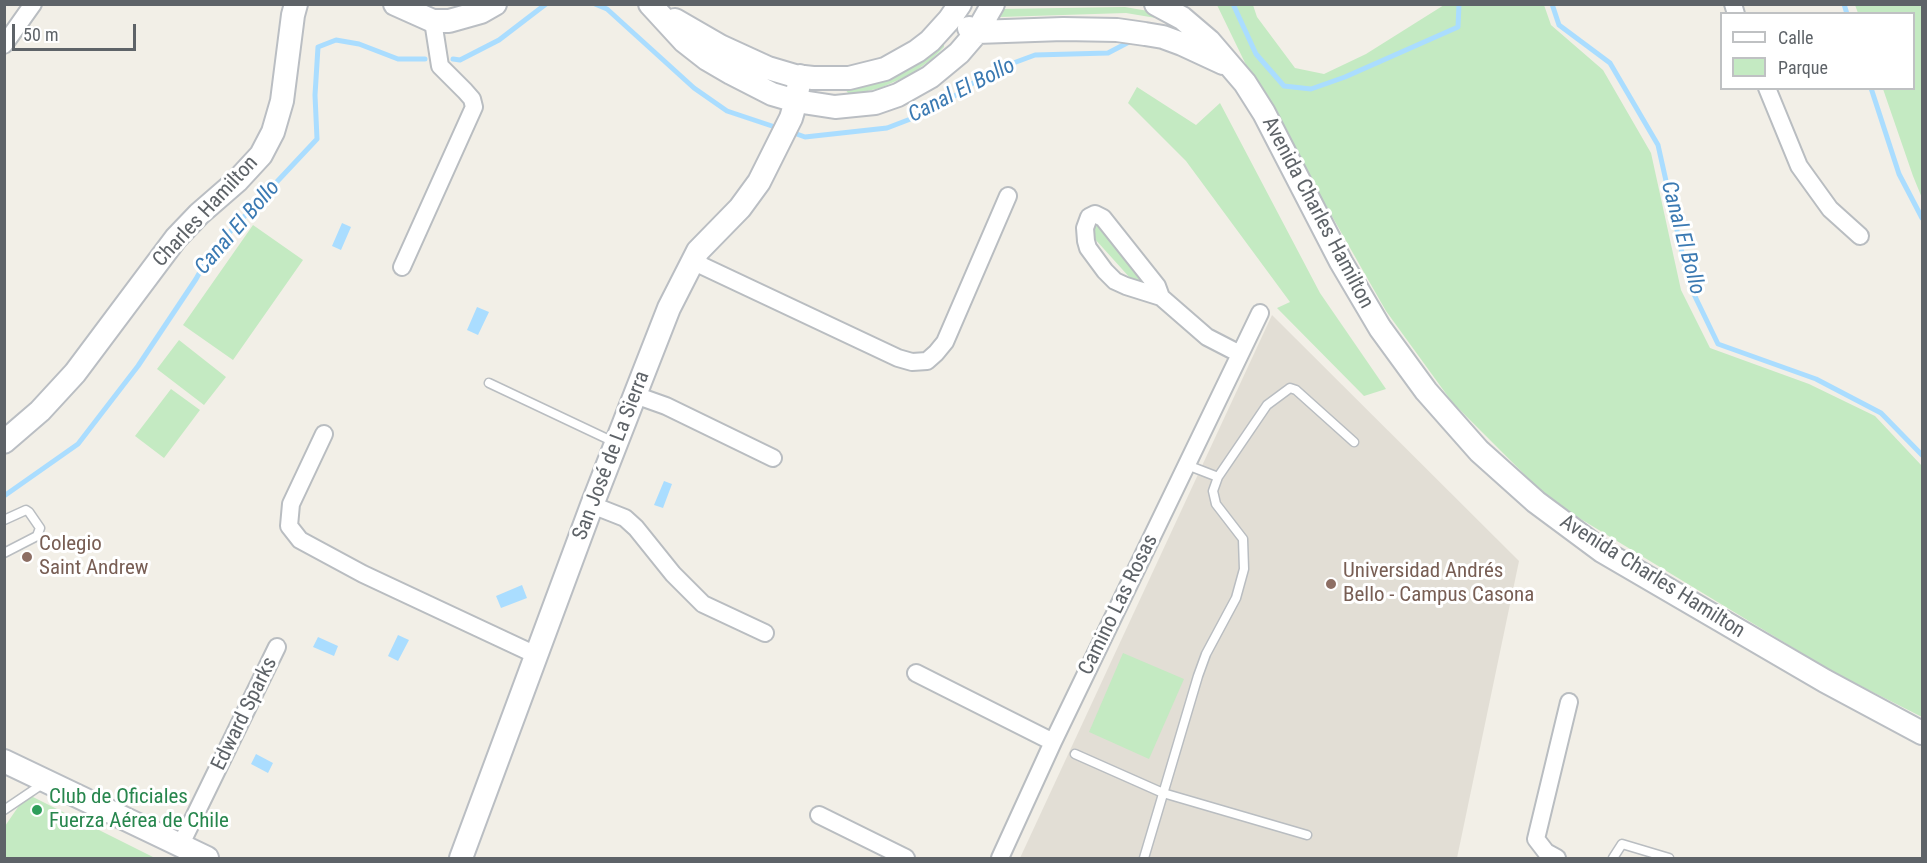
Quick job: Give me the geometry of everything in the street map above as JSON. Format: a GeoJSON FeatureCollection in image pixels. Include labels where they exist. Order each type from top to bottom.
{"type":"FeatureCollection","features":[{"type":"Feature","properties":{"kind":"street"},"geometry":{"type":"LineString","coordinates":[[4,45],[33,4]]}},
{"type":"Feature","properties":{"kind":"street","name":"Charles Hamilton"},"geometry":{"type":"LineString","coordinates":[[4,442],[40,411],[75,373],[176,238],[199,214],[237,181],[261,155],[273,132],[282,101],[292,15],[296,4]]}},
{"type":"Feature","properties":{"kind":"street"},"geometry":{"type":"LineString","coordinates":[[395,4],[433,21],[465,18],[495,4]]}},
{"type":"Feature","properties":{"kind":"street"},"geometry":{"type":"LineString","coordinates":[[653,7],[684,41],[707,59],[772,94],[796,101],[835,107],[875,103],[898,95],[944,67],[960,53],[977,32],[993,4]]}},
{"type":"Feature","properties":{"kind":"street","name":"Avenida Charles Hamilton"},"geometry":{"type":"LineString","coordinates":[[1155,4],[1182,18],[1196,29],[1232,68],[1264,113],[1341,262],[1380,328],[1426,391],[1479,451],[1536,502],[1602,551],[1825,681],[1923,733]]}},
{"type":"Feature","properties":{"kind":"street"},"geometry":{"type":"LineString","coordinates":[[653,7],[720,46],[768,68],[813,78],[849,78],[885,69],[924,46],[954,12]]}},
{"type":"Feature","properties":{"kind":"street","name":"Avenida Charles Hamilton"},"geometry":{"type":"LineString","coordinates":[[954,12],[977,32],[1117,30],[1163,37],[1232,68]]}},
{"type":"Feature","properties":{"kind":"street"},"geometry":{"type":"LineString","coordinates":[[402,267],[474,107],[472,99],[440,66],[433,21]]}},
{"type":"Feature","properties":{"kind":"street","name":"San José de La Sierra"},"geometry":{"type":"LineString","coordinates":[[461,858],[592,505],[669,308],[698,251],[740,208],[759,182],[775,152],[796,101],[800,76]]}},
{"type":"Feature","properties":{"kind":"street"},"geometry":{"type":"LineString","coordinates":[[1768,90],[1799,166],[1830,209],[1860,236]]}},
{"type":"Feature","properties":{"kind":"street"},"geometry":{"type":"LineString","coordinates":[[692,261],[898,358],[912,362],[927,361],[945,342],[1008,196]]}},
{"type":"Feature","properties":{"kind":"street"},"geometry":{"type":"LineString","coordinates":[[1161,297],[1156,286],[1103,218],[1095,214],[1089,217],[1085,228],[1088,248],[1115,281],[1161,297],[1207,337],[1240,354]]}},
{"type":"Feature","properties":{"kind":"street","name":"Camino Las Rosas"},"geometry":{"type":"LineString","coordinates":[[1000,858],[1053,742],[1260,313]]}},
{"type":"Feature","properties":{"kind":"street"},"geometry":{"type":"LineString","coordinates":[[635,395],[666,406],[773,458]]}},
{"type":"Feature","properties":{"kind":"street"},"geometry":{"type":"LineString","coordinates":[[324,434],[291,504],[289,526],[300,540],[363,574],[536,655]]}},
{"type":"Feature","properties":{"kind":"street"},"geometry":{"type":"LineString","coordinates":[[592,505],[625,518],[636,528],[673,574],[703,604],[765,633]]}},
{"type":"Feature","properties":{"kind":"street","name":"Edward Sparks"},"geometry":{"type":"LineString","coordinates":[[180,846],[277,647]]}},
{"type":"Feature","properties":{"kind":"street"},"geometry":{"type":"LineString","coordinates":[[916,673],[1053,742]]}},
{"type":"Feature","properties":{"kind":"street"},"geometry":{"type":"LineString","coordinates":[[1557,858],[1546,852],[1536,839],[1569,702]]}},
{"type":"Feature","properties":{"kind":"street"},"geometry":{"type":"LineString","coordinates":[[4,761],[207,858]]}},
{"type":"Feature","properties":{"kind":"street"},"geometry":{"type":"LineString","coordinates":[[819,815],[906,858]]}},
{"type":"Feature","properties":{"kind":"lane"},"geometry":{"type":"LineString","coordinates":[[489,383],[616,443]]}},
{"type":"Feature","properties":{"kind":"lane"},"geometry":{"type":"LineString","coordinates":[[1144,858],[1198,676],[1206,654],[1236,598],[1245,569],[1242,539],[1216,504],[1213,491],[1218,477],[1267,405],[1290,388],[1296,390],[1354,442]]}},
{"type":"Feature","properties":{"kind":"lane"},"geometry":{"type":"LineString","coordinates":[[1187,465],[1218,477]]}},
{"type":"Feature","properties":{"kind":"lane"},"geometry":{"type":"LineString","coordinates":[[4,520],[26,510],[40,528],[36,536],[4,553]]}},
{"type":"Feature","properties":{"kind":"lane"},"geometry":{"type":"LineString","coordinates":[[1075,754],[1163,793],[1307,835]]}},
{"type":"Feature","properties":{"kind":"lane"},"geometry":{"type":"LineString","coordinates":[[4,810],[47,781]]}},
{"type":"Feature","properties":{"kind":"lane"},"geometry":{"type":"LineString","coordinates":[[1613,858],[1622,844],[1669,858]]}},
{"type":"Feature","properties":{"kind":"shaded area","name":"Universidad Andrés Bello - Campus Casona"},"geometry":{"type":"Polygon","coordinates":[[[1272,315],[1519,561],[1457,858],[1020,858],[1272,315]]]}},
{"type":"Feature","properties":{"kind":"green space"},"geometry":{"type":"Polygon","coordinates":[[[1217,5],[1253,5],[1257,17],[1295,68],[1324,74],[1366,54],[1444,5],[1544,5],[1551,25],[1603,70],[1651,153],[1681,290],[1710,348],[1809,384],[1875,416],[1922,466],[1922,717],[1833,672],[1551,501],[1452,402],[1386,311],[1248,69],[1217,5]]]}},
{"type":"Feature","properties":{"kind":"green space"},"geometry":{"type":"Polygon","coordinates":[[[1855,5],[1922,5],[1922,198],[1883,90],[1915,90],[1915,12],[1858,12],[1855,5]]]}},
{"type":"Feature","properties":{"kind":"green space"},"geometry":{"type":"Polygon","coordinates":[[[1125,7],[1154,12],[1157,15],[1156,18],[1126,13],[1000,17],[997,15],[998,9],[1125,7]]]}},
{"type":"Feature","properties":{"kind":"green space"},"geometry":{"type":"Polygon","coordinates":[[[938,43],[944,44],[944,47],[910,75],[880,88],[855,94],[848,93],[845,89],[938,43]]]}},
{"type":"Feature","properties":{"kind":"green space"},"geometry":{"type":"Polygon","coordinates":[[[1137,87],[1196,125],[1220,103],[1320,293],[1386,389],[1364,396],[1277,308],[1290,302],[1186,161],[1128,103],[1137,87]]]}},
{"type":"Feature","properties":{"kind":"green space"},"geometry":{"type":"Polygon","coordinates":[[[1093,223],[1102,226],[1146,282],[1140,284],[1131,279],[1094,238],[1093,223]]]}},
{"type":"Feature","properties":{"kind":"green space"},"geometry":{"type":"Polygon","coordinates":[[[253,225],[303,260],[233,360],[183,325],[253,225]]]}},
{"type":"Feature","properties":{"kind":"green space"},"geometry":{"type":"Polygon","coordinates":[[[179,340],[226,377],[204,405],[157,369],[179,340]]]}},
{"type":"Feature","properties":{"kind":"green space"},"geometry":{"type":"Polygon","coordinates":[[[171,389],[200,410],[164,458],[135,436],[171,389]]]}},
{"type":"Feature","properties":{"kind":"green space"},"geometry":{"type":"Polygon","coordinates":[[[1123,653],[1184,679],[1149,759],[1089,732],[1123,653]]]}},
{"type":"Feature","properties":{"kind":"green space","name":"Club de Oficiales Fuerza Aérea de Chile"},"geometry":{"type":"Polygon","coordinates":[[[27,794],[155,858],[5,858],[5,826],[27,794]]]}},
{"type":"Feature","properties":{"kind":"water"},"geometry":{"type":"Polygon","coordinates":[[[342,223],[351,227],[341,250],[332,246],[342,223]]]}},
{"type":"Feature","properties":{"kind":"water"},"geometry":{"type":"Polygon","coordinates":[[[477,307],[489,312],[478,335],[467,330],[477,307]]]}},
{"type":"Feature","properties":{"kind":"water"},"geometry":{"type":"Polygon","coordinates":[[[664,481],[672,484],[663,508],[654,505],[664,481]]]}},
{"type":"Feature","properties":{"kind":"water"},"geometry":{"type":"Polygon","coordinates":[[[522,585],[527,598],[501,608],[496,596],[522,585]]]}},
{"type":"Feature","properties":{"kind":"water"},"geometry":{"type":"Polygon","coordinates":[[[398,635],[409,640],[398,661],[388,656],[398,635]]]}},
{"type":"Feature","properties":{"kind":"water"},"geometry":{"type":"Polygon","coordinates":[[[318,637],[338,646],[334,656],[313,647],[318,637]]]}},
{"type":"Feature","properties":{"kind":"water"},"geometry":{"type":"Polygon","coordinates":[[[256,754],[273,763],[268,773],[251,764],[256,754]]]}},
{"type":"Feature","properties":{"kind":"waterway","name":"Canal El Bollo"},"geometry":{"type":"LineString","coordinates":[[453,59],[460,60],[499,40],[546,4]]}},
{"type":"Feature","properties":{"kind":"waterway","name":"Canal El Bollo"},"geometry":{"type":"LineString","coordinates":[[595,4],[607,9],[694,88],[727,111],[775,127]]}},
{"type":"Feature","properties":{"kind":"waterway","name":"Canal El Bollo"},"geometry":{"type":"LineString","coordinates":[[1233,4],[1256,54],[1284,86],[1311,89],[1345,77],[1458,27],[1459,4]]}},
{"type":"Feature","properties":{"kind":"waterway","name":"Canal El Bollo"},"geometry":{"type":"LineString","coordinates":[[1552,4],[1559,25],[1610,63],[1658,145],[1689,284],[1718,344],[1816,379],[1881,413],[1922,455]]}},
{"type":"Feature","properties":{"kind":"waterway","name":"Canal El Bollo"},"geometry":{"type":"LineString","coordinates":[[1844,4],[1846,12]]}},
{"type":"Feature","properties":{"kind":"waterway","name":"Canal El Bollo"},"geometry":{"type":"LineString","coordinates":[[4,496],[78,444],[138,366],[196,279],[211,252],[317,139],[315,95],[318,47],[336,40],[359,44],[398,59],[425,59]]}},
{"type":"Feature","properties":{"kind":"waterway","name":"Canal El Bollo"},"geometry":{"type":"LineString","coordinates":[[794,133],[805,137],[887,128],[934,110],[989,72],[1035,55],[1108,53],[1129,42]]}},
{"type":"Feature","properties":{"kind":"waterway","name":"Canal El Bollo"},"geometry":{"type":"LineString","coordinates":[[1872,90],[1899,174],[1922,218]]}},
{"type":"Feature","properties":{"kind":"place","name":"Colegio Saint Andrew"},"geometry":{"type":"Point","coordinates":[27,557]}},
{"type":"Feature","properties":{"kind":"place","name":"Universidad Andrés Bello - Campus Casona"},"geometry":{"type":"Point","coordinates":[1331,584]}},
{"type":"Feature","properties":{"kind":"place","name":"Club de Oficiales Fuerza Aérea de Chile"},"geometry":{"type":"Point","coordinates":[37,810]}}]}
